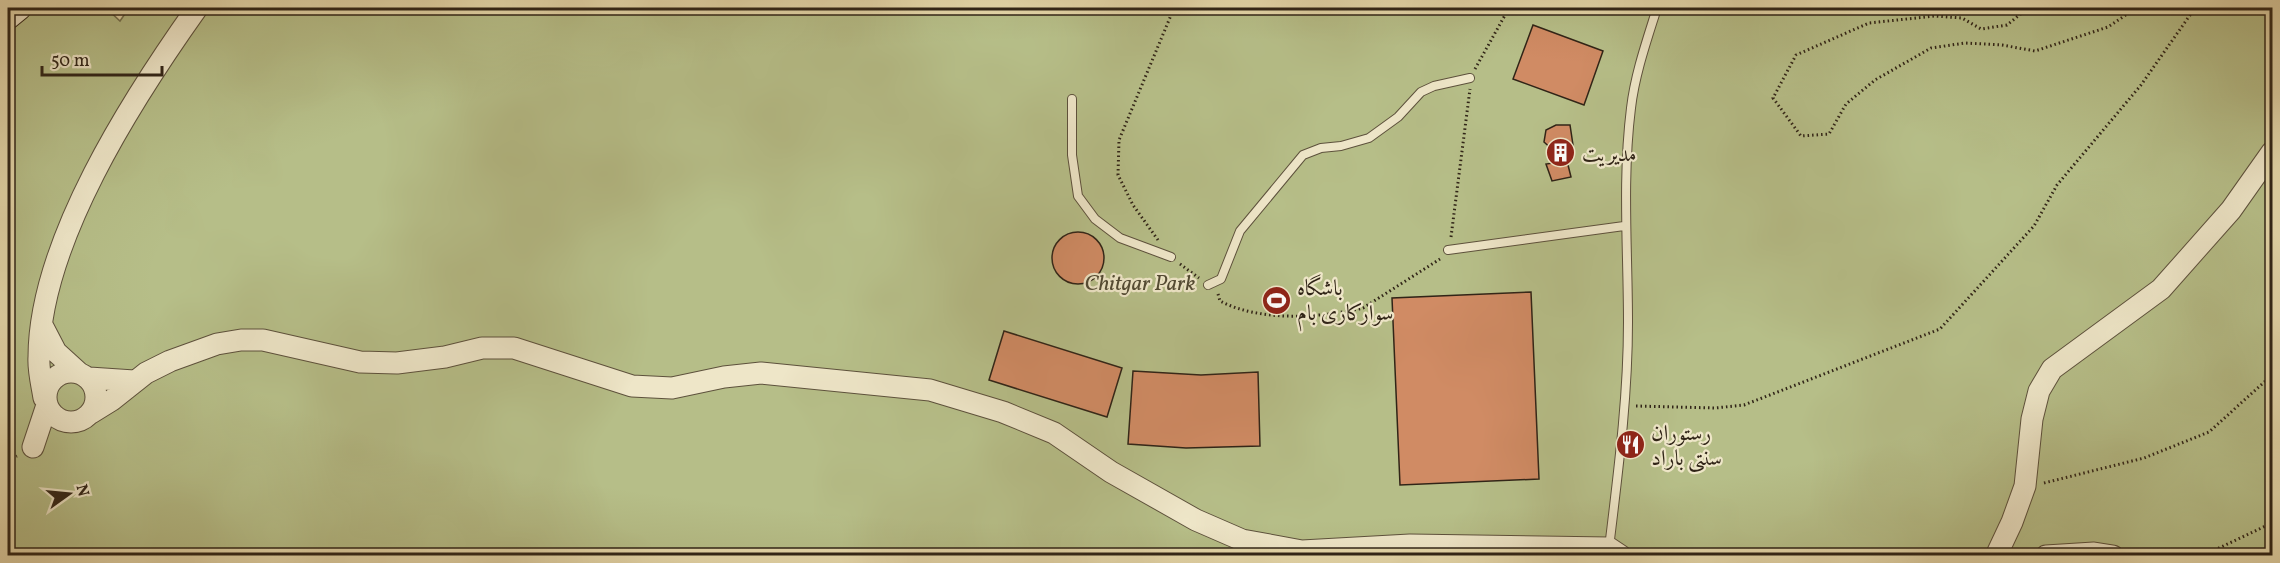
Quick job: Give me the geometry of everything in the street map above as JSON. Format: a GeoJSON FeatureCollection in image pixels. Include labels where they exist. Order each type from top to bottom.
{"type":"FeatureCollection","features":[{"type":"Feature","properties":{"kind":"main road"},"geometry":{"type":"LineString","coordinates":[[8,17],[19,8]]}},
{"type":"Feature","properties":{"kind":"street"},"geometry":{"type":"LineString","coordinates":[[197,8],[154,67],[124,119],[74,215],[51,281],[38,358],[46,401],[57,419],[69,422],[81,420],[112,400],[134,381],[170,361],[198,350],[241,340],[263,340],[360,362],[397,363],[445,357],[483,348],[514,348],[633,386],[672,388],[724,377],[761,373],[930,390],[1003,412],[1054,433],[1111,472],[1196,520],[1242,540],[1302,551],[1410,545],[1615,552]]}},
{"type":"Feature","properties":{"kind":"street"},"geometry":{"type":"LineString","coordinates":[[1996,555],[2012,522],[2025,486],[2032,419],[2039,391],[2052,369],[2161,289],[2231,210],[2272,152]]}},
{"type":"Feature","properties":{"kind":"street"},"geometry":{"type":"LineString","coordinates":[[42,325],[56,352],[84,375],[95,389],[96,401],[91,413]]}},
{"type":"Feature","properties":{"kind":"street"},"geometry":{"type":"LineString","coordinates":[[69,422],[33,447],[54,376],[66,371],[134,381]]}},
{"type":"Feature","properties":{"kind":"street"},"geometry":{"type":"LineString","coordinates":[[2046,555],[2094,553],[2113,555]]}},
{"type":"Feature","properties":{"kind":"lane"},"geometry":{"type":"LineString","coordinates":[[1615,552],[1626,406],[1628,321],[1624,226],[1631,108],[1643,52],[1657,8]]}},
{"type":"Feature","properties":{"kind":"lane"},"geometry":{"type":"LineString","coordinates":[[1208,285],[1221,279],[1240,231],[1303,155],[1321,148],[1341,146],[1369,138],[1398,117],[1421,92],[1434,86],[1470,78]]}},
{"type":"Feature","properties":{"kind":"lane"},"geometry":{"type":"LineString","coordinates":[[1072,99],[1072,155],[1078,196],[1095,219],[1120,238],[1171,257]]}},
{"type":"Feature","properties":{"kind":"lane"},"geometry":{"type":"LineString","coordinates":[[1448,250],[1624,226]]}},
{"type":"Feature","properties":{"kind":"path"},"geometry":{"type":"LineString","coordinates":[[1174,8],[1119,140],[1118,176],[1133,205],[1171,257],[1208,285],[1218,294],[1221,301],[1239,311],[1257,315],[1294,315],[1363,308],[1441,258],[1448,250],[1454,228],[1470,78],[1509,8]]}},
{"type":"Feature","properties":{"kind":"path"},"geometry":{"type":"LineString","coordinates":[[2028,8],[2007,25],[1981,29],[1962,18],[1944,16],[1869,23],[1796,55],[1773,98],[1801,136],[1829,134],[1846,104],[1875,80],[1931,48],[1965,43],[2002,45],[2035,51],[2108,27],[2136,8]]}},
{"type":"Feature","properties":{"kind":"path"},"geometry":{"type":"LineString","coordinates":[[1626,406],[1715,408],[1743,405],[1874,352],[1909,343],[1940,329],[2034,226],[2057,184],[2141,85],[2195,8]]}},
{"type":"Feature","properties":{"kind":"path"},"geometry":{"type":"LineString","coordinates":[[2025,486],[2144,458],[2209,432],[2272,375]]}},
{"type":"Feature","properties":{"kind":"path"},"geometry":{"type":"LineString","coordinates":[[2202,555],[2272,524]]}},
{"type":"Feature","properties":{"kind":"green space","name":"Chitgar Park"},"geometry":{"type":"Polygon","coordinates":[[[8,8],[106,8],[120,21],[129,8],[2272,8],[2272,555],[8,555],[8,8]]]}},
{"type":"Feature","properties":{"kind":"building"},"geometry":{"type":"Polygon","coordinates":[[[1533,25],[1603,51],[1584,105],[1513,79],[1533,25]]]}},
{"type":"Feature","properties":{"kind":"building","name":"مدیریت"},"geometry":{"type":"Polygon","coordinates":[[[1556,125],[1570,125],[1573,145],[1563,159],[1544,142],[1546,130],[1556,125]]]}},
{"type":"Feature","properties":{"kind":"building"},"geometry":{"type":"Polygon","coordinates":[[[1567,161],[1571,177],[1552,181],[1546,164],[1567,161]]]}},
{"type":"Feature","properties":{"kind":"building"},"geometry":{"type":"Polygon","coordinates":[[[1073,232],[1083,232],[1097,239],[1104,258],[1097,277],[1083,284],[1073,284],[1063,280],[1056,273],[1052,263],[1052,253],[1056,243],[1063,236],[1073,232]]]}},
{"type":"Feature","properties":{"kind":"building"},"geometry":{"type":"Polygon","coordinates":[[[1531,292],[1539,479],[1400,485],[1392,298],[1531,292]]]}},
{"type":"Feature","properties":{"kind":"building"},"geometry":{"type":"Polygon","coordinates":[[[1004,331],[1122,368],[1107,417],[989,380],[1004,331]]]}},
{"type":"Feature","properties":{"kind":"building"},"geometry":{"type":"Polygon","coordinates":[[[1133,371],[1201,375],[1258,372],[1260,446],[1186,448],[1128,444],[1133,371]]]}},
{"type":"Feature","properties":{"kind":"place","name":"مدیریت"},"geometry":{"type":"Point","coordinates":[1561,153]}},
{"type":"Feature","properties":{"kind":"place","name":"باشگاه سوارکاری بام"},"geometry":{"type":"Point","coordinates":[1276,300]}},
{"type":"Feature","properties":{"kind":"place","name":"رستوران سنتی باراد"},"geometry":{"type":"Point","coordinates":[1630,445]}}]}
